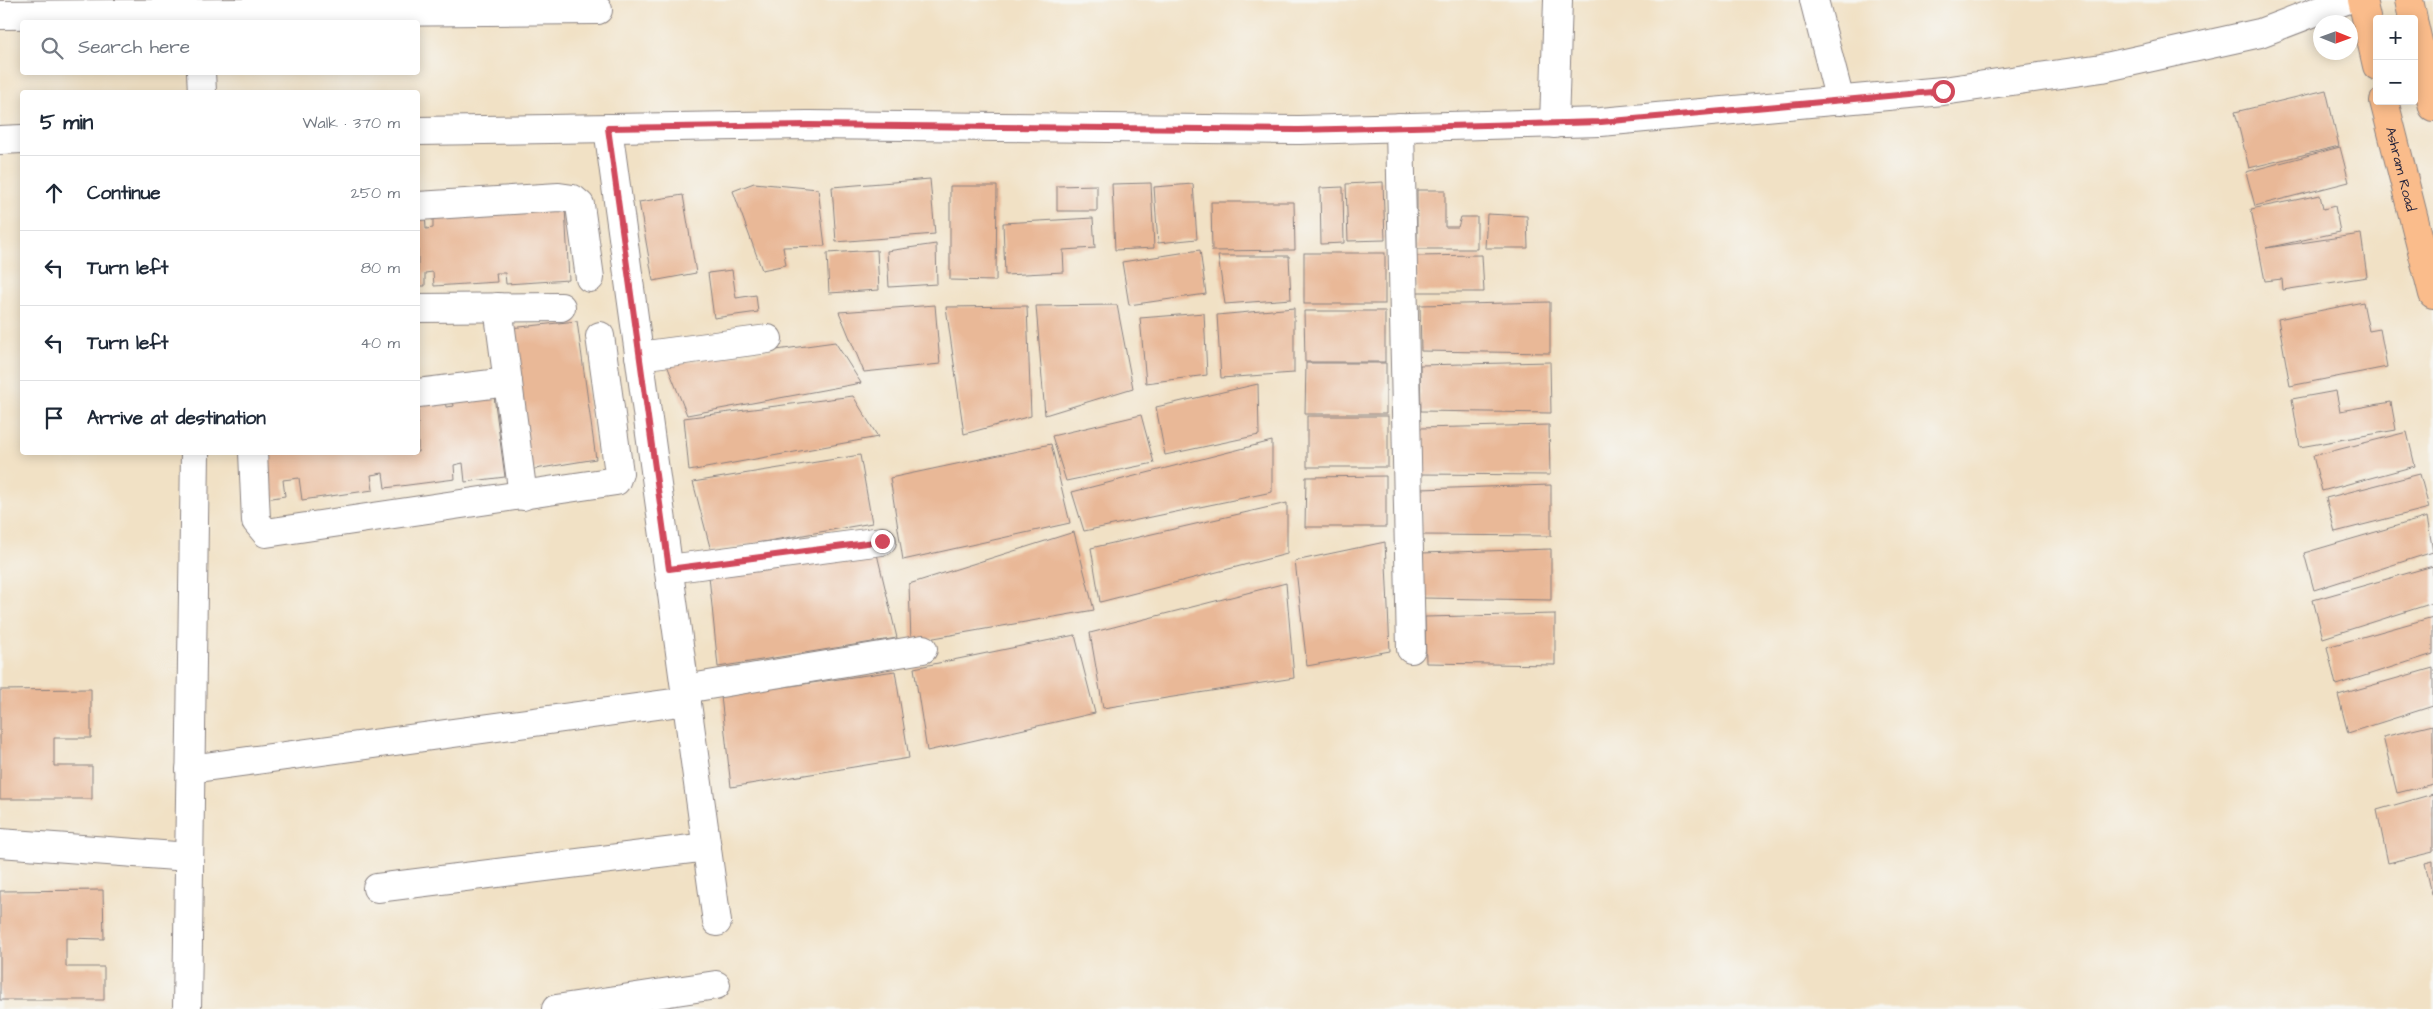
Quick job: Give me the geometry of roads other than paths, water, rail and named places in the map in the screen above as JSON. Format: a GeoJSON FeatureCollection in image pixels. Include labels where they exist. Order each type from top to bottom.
{"type":"FeatureCollection","features":[{"type":"Feature","properties":{"kind":"main road"},"geometry":{"type":"LineString","coordinates":[[2362,0],[2376,60]]}},
{"type":"Feature","properties":{"kind":"main road"},"geometry":{"type":"LineString","coordinates":[[2409,0],[2412,15]]}},
{"type":"Feature","properties":{"kind":"main road"},"geometry":{"type":"LineString","coordinates":[[2418,41],[2433,107]]}},
{"type":"Feature","properties":{"kind":"main road","name":"Ashram Road"},"geometry":{"type":"LineString","coordinates":[[2385,105],[2433,294]]}},
{"type":"Feature","properties":{"kind":"street"},"geometry":{"type":"LineString","coordinates":[[1554,124],[1558,0]]}},
{"type":"Feature","properties":{"kind":"street"},"geometry":{"type":"LineString","coordinates":[[1814,0],[1840,101]]}},
{"type":"Feature","properties":{"kind":"street"},"geometry":{"type":"LineString","coordinates":[[420,131],[808,125],[1299,130],[1601,122],[1943,91],[2102,68],[2260,32],[2346,0]]}},
{"type":"Feature","properties":{"kind":"street"},"geometry":{"type":"LineString","coordinates":[[0,14],[200,12],[389,6],[593,7]]}},
{"type":"Feature","properties":{"kind":"street"},"geometry":{"type":"LineString","coordinates":[[202,75],[202,90]]}},
{"type":"Feature","properties":{"kind":"street"},"geometry":{"type":"LineString","coordinates":[[1400,127],[1411,649]]}},
{"type":"Feature","properties":{"kind":"street"},"geometry":{"type":"LineString","coordinates":[[608,128],[717,922]]}},
{"type":"Feature","properties":{"kind":"street"},"geometry":{"type":"LineString","coordinates":[[0,140],[20,139]]}},
{"type":"Feature","properties":{"kind":"street"},"geometry":{"type":"LineString","coordinates":[[420,206],[559,197],[573,199],[580,206],[590,278]]}},
{"type":"Feature","properties":{"kind":"street"},"geometry":{"type":"LineString","coordinates":[[498,307],[524,496]]}},
{"type":"Feature","properties":{"kind":"street"},"geometry":{"type":"LineString","coordinates":[[420,308],[561,307]]}},
{"type":"Feature","properties":{"kind":"street"},"geometry":{"type":"LineString","coordinates":[[253,455],[256,521],[266,533],[616,481],[618,474],[600,336]]}},
{"type":"Feature","properties":{"kind":"street"},"geometry":{"type":"LineString","coordinates":[[639,356],[768,339]]}},
{"type":"Feature","properties":{"kind":"street"},"geometry":{"type":"LineString","coordinates":[[420,393],[508,382]]}},
{"type":"Feature","properties":{"kind":"street"},"geometry":{"type":"LineString","coordinates":[[188,1009],[195,455]]}},
{"type":"Feature","properties":{"kind":"street"},"geometry":{"type":"LineString","coordinates":[[669,569],[882,541]]}},
{"type":"Feature","properties":{"kind":"street"},"geometry":{"type":"LineString","coordinates":[[190,769],[686,695],[923,649]]}},
{"type":"Feature","properties":{"kind":"street"},"geometry":{"type":"LineString","coordinates":[[0,844],[189,857]]}},
{"type":"Feature","properties":{"kind":"street"},"geometry":{"type":"LineString","coordinates":[[377,888],[707,846]]}},
{"type":"Feature","properties":{"kind":"street"},"geometry":{"type":"LineString","coordinates":[[556,1009],[716,985]]}}]}
